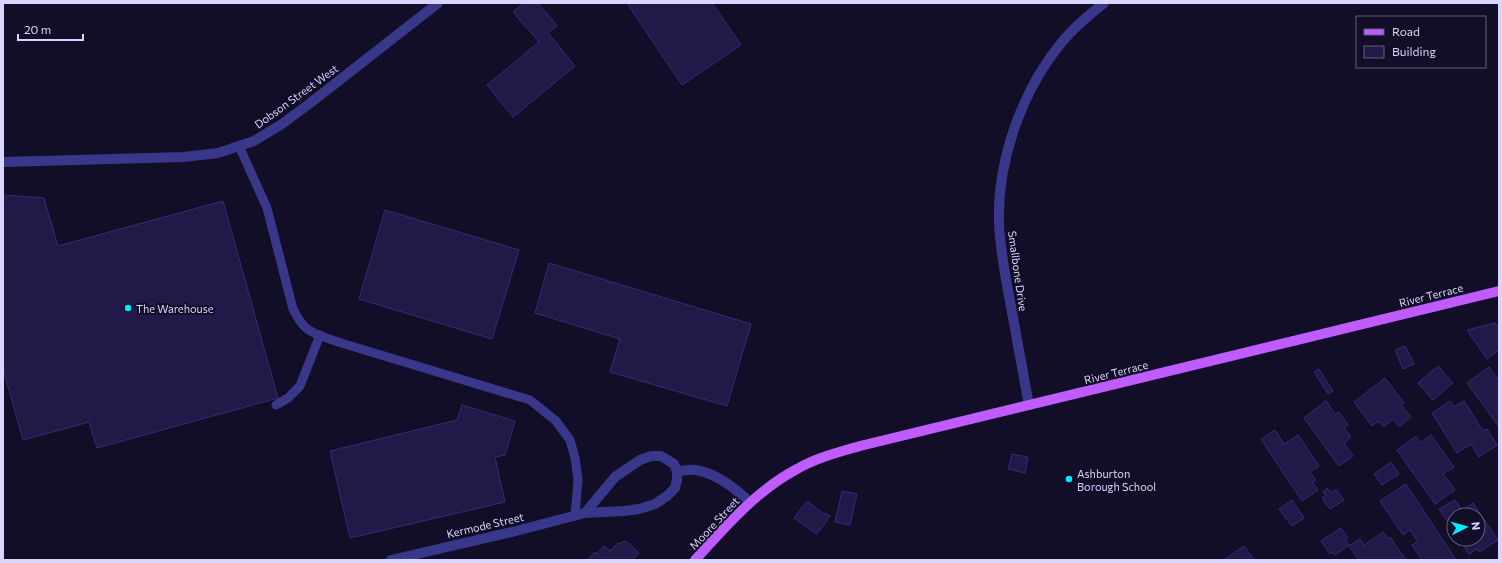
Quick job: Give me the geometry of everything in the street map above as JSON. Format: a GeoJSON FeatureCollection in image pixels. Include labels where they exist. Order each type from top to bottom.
{"type":"FeatureCollection","features":[{"type":"Feature","properties":{"kind":"main road","name":"River Terrace"},"geometry":{"type":"LineString","coordinates":[[750,502],[797,468],[860,446],[1499,290]]}},
{"type":"Feature","properties":{"kind":"main road","name":"Moore Street"},"geometry":{"type":"LineString","coordinates":[[695,560],[750,502]]}},
{"type":"Feature","properties":{"kind":"street","name":"Dobson Street West"},"geometry":{"type":"LineString","coordinates":[[3,162],[184,157],[218,153],[239,146],[254,140],[288,120],[438,3]]}},
{"type":"Feature","properties":{"kind":"street","name":"Smallbone Drive"},"geometry":{"type":"LineString","coordinates":[[1029,405],[1002,262],[999,222],[1000,188],[1006,158],[1015,126],[1043,69],[1062,42],[1082,20],[1104,3]]}},
{"type":"Feature","properties":{"kind":"street"},"geometry":{"type":"LineString","coordinates":[[580,514],[615,477],[640,460],[651,456],[661,456],[674,464],[677,471],[695,470],[713,476],[732,485],[750,502]]}},
{"type":"Feature","properties":{"kind":"street","name":"Kermode Street"},"geometry":{"type":"LineString","coordinates":[[391,560],[580,514],[639,509],[655,504],[667,496],[675,488],[677,471]]}},
{"type":"Feature","properties":{"kind":"lane"},"geometry":{"type":"LineString","coordinates":[[239,146],[267,208],[293,309],[300,322],[308,331],[530,400],[556,421],[570,440],[575,458],[578,480],[580,514]]}},
{"type":"Feature","properties":{"kind":"lane"},"geometry":{"type":"LineString","coordinates":[[276,404],[288,398],[300,386],[320,335]]}},
{"type":"Feature","properties":{"kind":"building"},"geometry":{"type":"Polygon","coordinates":[[[524,3],[538,3],[557,26],[548,33],[575,66],[513,117],[487,85],[539,42],[513,12],[524,3]]]}},
{"type":"Feature","properties":{"kind":"building"},"geometry":{"type":"Polygon","coordinates":[[[627,3],[712,3],[741,45],[682,85],[627,3]]]}},
{"type":"Feature","properties":{"kind":"building","name":"The Warehouse"},"geometry":{"type":"Polygon","coordinates":[[[3,195],[44,198],[58,246],[223,201],[278,398],[97,448],[89,422],[23,440],[3,369],[3,195]]]}},
{"type":"Feature","properties":{"kind":"building"},"geometry":{"type":"Polygon","coordinates":[[[385,210],[519,250],[492,339],[359,299],[385,210]]]}},
{"type":"Feature","properties":{"kind":"building"},"geometry":{"type":"Polygon","coordinates":[[[549,263],[751,324],[727,406],[610,372],[620,339],[535,313],[549,263]]]}},
{"type":"Feature","properties":{"kind":"building"},"geometry":{"type":"Polygon","coordinates":[[[1495,323],[1499,329],[1499,350],[1487,359],[1467,330],[1495,323]]]}},
{"type":"Feature","properties":{"kind":"building"},"geometry":{"type":"Polygon","coordinates":[[[1405,346],[1414,364],[1403,369],[1395,350],[1405,346]]]}},
{"type":"Feature","properties":{"kind":"building"},"geometry":{"type":"Polygon","coordinates":[[[1438,366],[1453,383],[1433,400],[1418,383],[1438,366]]]}},
{"type":"Feature","properties":{"kind":"building"},"geometry":{"type":"Polygon","coordinates":[[[1489,367],[1499,381],[1499,427],[1467,383],[1489,367]]]}},
{"type":"Feature","properties":{"kind":"building"},"geometry":{"type":"Polygon","coordinates":[[[1319,369],[1333,391],[1328,394],[1314,372],[1319,369]]]}},
{"type":"Feature","properties":{"kind":"building"},"geometry":{"type":"Polygon","coordinates":[[[1385,378],[1404,403],[1401,405],[1411,417],[1399,427],[1393,419],[1383,427],[1379,421],[1372,426],[1354,402],[1385,378]]]}},
{"type":"Feature","properties":{"kind":"building"},"geometry":{"type":"Polygon","coordinates":[[[1326,401],[1335,414],[1339,412],[1348,425],[1344,428],[1351,437],[1344,443],[1353,456],[1339,466],[1304,418],[1326,401]]]}},
{"type":"Feature","properties":{"kind":"building"},"geometry":{"type":"Polygon","coordinates":[[[1450,401],[1454,407],[1464,401],[1483,431],[1487,429],[1497,445],[1479,457],[1471,444],[1457,453],[1432,413],[1450,401]]]}},
{"type":"Feature","properties":{"kind":"building"},"geometry":{"type":"Polygon","coordinates":[[[462,405],[515,421],[505,455],[495,457],[505,502],[350,538],[330,451],[457,420],[462,405]]]}},
{"type":"Feature","properties":{"kind":"building"},"geometry":{"type":"Polygon","coordinates":[[[1275,430],[1284,444],[1298,435],[1319,466],[1310,472],[1316,480],[1312,482],[1318,490],[1302,501],[1261,439],[1275,430]]]}},
{"type":"Feature","properties":{"kind":"building"},"geometry":{"type":"Polygon","coordinates":[[[1431,435],[1454,467],[1443,474],[1455,490],[1435,504],[1397,450],[1416,436],[1421,443],[1431,435]]]}},
{"type":"Feature","properties":{"kind":"building"},"geometry":{"type":"Polygon","coordinates":[[[1012,454],[1028,457],[1025,473],[1008,469],[1012,454]]]}},
{"type":"Feature","properties":{"kind":"building"},"geometry":{"type":"Polygon","coordinates":[[[1391,462],[1399,474],[1382,485],[1374,474],[1391,462]]]}},
{"type":"Feature","properties":{"kind":"building"},"geometry":{"type":"Polygon","coordinates":[[[1406,484],[1446,547],[1456,560],[1422,560],[1412,545],[1418,542],[1410,530],[1403,535],[1380,501],[1406,484]]]}},
{"type":"Feature","properties":{"kind":"building"},"geometry":{"type":"Polygon","coordinates":[[[1327,488],[1331,493],[1336,489],[1344,500],[1330,509],[1322,498],[1326,495],[1323,492],[1327,488]]]}},
{"type":"Feature","properties":{"kind":"building"},"geometry":{"type":"Polygon","coordinates":[[[842,491],[857,494],[850,525],[835,522],[842,491]]]}},
{"type":"Feature","properties":{"kind":"building"},"geometry":{"type":"Polygon","coordinates":[[[1292,500],[1304,518],[1292,526],[1279,509],[1292,500]]]}},
{"type":"Feature","properties":{"kind":"building"},"geometry":{"type":"Polygon","coordinates":[[[1455,500],[1460,507],[1446,507],[1446,519],[1439,509],[1455,500]]]}},
{"type":"Feature","properties":{"kind":"building"},"geometry":{"type":"Polygon","coordinates":[[[807,501],[824,514],[825,513],[830,516],[817,534],[794,518],[807,501]]]}},
{"type":"Feature","properties":{"kind":"building"},"geometry":{"type":"Polygon","coordinates":[[[1473,503],[1476,507],[1467,507],[1473,503]]]}},
{"type":"Feature","properties":{"kind":"building"},"geometry":{"type":"Polygon","coordinates":[[[1486,522],[1498,540],[1479,552],[1477,549],[1469,554],[1464,547],[1486,547],[1486,522]]]}},
{"type":"Feature","properties":{"kind":"building"},"geometry":{"type":"Polygon","coordinates":[[[1341,528],[1348,538],[1345,540],[1349,545],[1335,555],[1333,552],[1330,554],[1321,541],[1341,528]]]}},
{"type":"Feature","properties":{"kind":"building"},"geometry":{"type":"Polygon","coordinates":[[[1383,532],[1388,539],[1390,537],[1406,560],[1359,560],[1349,546],[1360,539],[1364,545],[1383,532]]]}},
{"type":"Feature","properties":{"kind":"building"},"geometry":{"type":"Polygon","coordinates":[[[626,541],[639,553],[632,560],[587,560],[595,552],[597,554],[604,546],[610,551],[617,544],[626,541]]]}},
{"type":"Feature","properties":{"kind":"building"},"geometry":{"type":"Polygon","coordinates":[[[1244,546],[1254,560],[1224,560],[1244,546]]]}},
{"type":"Feature","properties":{"kind":"place","name":"The Warehouse"},"geometry":{"type":"Point","coordinates":[128,308]}},
{"type":"Feature","properties":{"kind":"place","name":"Ashburton Borough School"},"geometry":{"type":"Point","coordinates":[1069,479]}}]}
